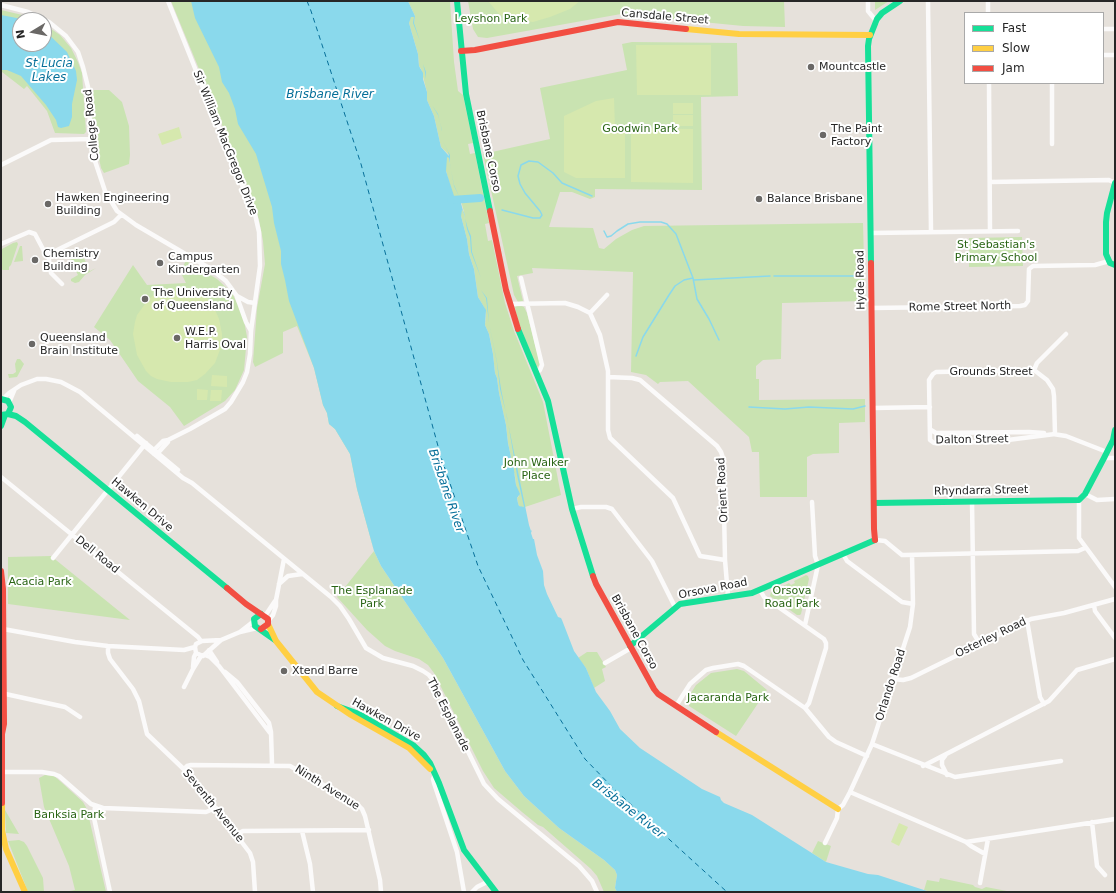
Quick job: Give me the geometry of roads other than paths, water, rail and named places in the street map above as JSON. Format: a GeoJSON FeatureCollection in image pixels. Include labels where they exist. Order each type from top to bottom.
{"type":"FeatureCollection","features":[{"type":"Feature","properties":{"kind":"street","name":"Sir William MacGregor Drive"},"geometry":{"type":"LineString","coordinates":[[156,452],[163,441],[168,440],[215,415],[225,408],[231,402],[243,382],[247,372],[260,266],[259,232],[254,210],[242,186],[168,1]]}},
{"type":"Feature","properties":{"kind":"street","name":"Brisbane Corso"},"geometry":{"type":"LineString","coordinates":[[457,1],[466,94],[510,304],[515,321],[548,401],[572,509],[596,584],[630,647],[658,694],[838,809]]}},
{"type":"Feature","properties":{"kind":"street"},"geometry":{"type":"LineString","coordinates":[[868,1],[868,11],[877,22]]}},
{"type":"Feature","properties":{"kind":"street","name":"Hyde Road"},"geometry":{"type":"LineString","coordinates":[[876,540],[874,529],[868,51],[870,35],[877,22],[877,19],[882,13],[900,1]]}},
{"type":"Feature","properties":{"kind":"street"},"geometry":{"type":"LineString","coordinates":[[928,1],[931,231]]}},
{"type":"Feature","properties":{"kind":"street"},"geometry":{"type":"LineString","coordinates":[[988,1],[988,12]]}},
{"type":"Feature","properties":{"kind":"street","name":"College Road"},"geometry":{"type":"LineString","coordinates":[[1,4],[38,16],[59,29],[78,52],[86,78],[94,158],[100,180],[112,203],[121,214],[141,228],[211,269],[226,281],[237,296],[246,322],[251,330]]}},
{"type":"Feature","properties":{"kind":"street","name":"Cansdale Street"},"geometry":{"type":"LineString","coordinates":[[461,51],[474,50],[618,22],[739,34],[870,35]]}},
{"type":"Feature","properties":{"kind":"street"},"geometry":{"type":"LineString","coordinates":[[1104,29],[1115,29]]}},
{"type":"Feature","properties":{"kind":"street"},"geometry":{"type":"LineString","coordinates":[[1104,55],[1115,55]]}},
{"type":"Feature","properties":{"kind":"street"},"geometry":{"type":"LineString","coordinates":[[989,84],[990,231]]}},
{"type":"Feature","properties":{"kind":"street"},"geometry":{"type":"LineString","coordinates":[[1052,84],[1052,144]]}},
{"type":"Feature","properties":{"kind":"street"},"geometry":{"type":"LineString","coordinates":[[1,164],[51,140],[91,139]]}},
{"type":"Feature","properties":{"kind":"street"},"geometry":{"type":"LineString","coordinates":[[990,182],[1109,180],[1115,183],[1106,218],[1106,254],[1109,261],[1115,265]]}},
{"type":"Feature","properties":{"kind":"street"},"geometry":{"type":"LineString","coordinates":[[48,253],[58,251],[114,222],[121,214]]}},
{"type":"Feature","properties":{"kind":"street"},"geometry":{"type":"LineString","coordinates":[[871,233],[1018,231]]}},
{"type":"Feature","properties":{"kind":"street"},"geometry":{"type":"LineString","coordinates":[[1,244],[29,232],[35,234],[44,251],[48,253],[51,273],[62,284]]}},
{"type":"Feature","properties":{"kind":"street","name":"Rome Street North"},"geometry":{"type":"LineString","coordinates":[[872,308],[1020,306],[1025,305],[1028,302],[1029,269],[1033,266],[1095,265],[1109,261]]}},
{"type":"Feature","properties":{"kind":"street","name":"Brisbane Corso"},"geometry":{"type":"LineString","coordinates":[[521,278],[542,365],[537,373]]}},
{"type":"Feature","properties":{"kind":"street"},"geometry":{"type":"LineString","coordinates":[[590,313],[607,295]]}},
{"type":"Feature","properties":{"kind":"street"},"geometry":{"type":"LineString","coordinates":[[237,296],[248,302],[255,303]]}},
{"type":"Feature","properties":{"kind":"street"},"geometry":{"type":"LineString","coordinates":[[510,304],[565,303],[590,313],[600,335],[608,378],[608,430],[610,438],[673,498],[700,556],[725,560]]}},
{"type":"Feature","properties":{"kind":"street"},"geometry":{"type":"LineString","coordinates":[[1034,370],[1037,363],[1066,334]]}},
{"type":"Feature","properties":{"kind":"street","name":"Grounds Street"},"geometry":{"type":"LineString","coordinates":[[930,430],[930,380],[931,375],[936,372],[1034,370],[1047,380],[1053,389],[1055,434]]}},
{"type":"Feature","properties":{"kind":"street","name":"The Esplanade"},"geometry":{"type":"LineString","coordinates":[[2,399],[26,383],[37,379],[46,378],[61,382],[80,392],[120,424],[122,424],[145,445],[156,452],[333,599],[340,606],[366,648],[383,658],[413,666],[429,675],[484,784],[498,799],[579,866],[592,881],[597,892]]}},
{"type":"Feature","properties":{"kind":"street","name":"Orient Road"},"geometry":{"type":"LineString","coordinates":[[608,378],[632,378],[640,380],[717,446],[721,452],[723,458],[725,560],[728,596]]}},
{"type":"Feature","properties":{"kind":"street"},"geometry":{"type":"LineString","coordinates":[[1,426],[14,391]]}},
{"type":"Feature","properties":{"kind":"street","name":"Hawken Drive"},"geometry":{"type":"LineString","coordinates":[[2,399],[10,405],[25,422]]}},
{"type":"Feature","properties":{"kind":"street"},"geometry":{"type":"LineString","coordinates":[[873,408],[930,407]]}},
{"type":"Feature","properties":{"kind":"street","name":"Hawken Drive"},"geometry":{"type":"LineString","coordinates":[[5,415],[16,416],[25,422],[265,619],[276,641],[321,696],[409,748],[421,759],[435,775],[464,850],[470,860],[496,892]]}},
{"type":"Feature","properties":{"kind":"street","name":"Dalton Street"},"geometry":{"type":"LineString","coordinates":[[1055,434],[992,442],[934,443],[929,437],[930,430],[936,433],[1029,432],[1055,434],[1072,438],[1105,455]]}},
{"type":"Feature","properties":{"kind":"street"},"geometry":{"type":"LineString","coordinates":[[1115,430],[1113,440],[1085,494],[1079,500],[1079,538],[1115,587]]}},
{"type":"Feature","properties":{"kind":"street"},"geometry":{"type":"LineString","coordinates":[[53,558],[145,445]]}},
{"type":"Feature","properties":{"kind":"street"},"geometry":{"type":"LineString","coordinates":[[1105,455],[1115,458]]}},
{"type":"Feature","properties":{"kind":"street","name":"Dell Road"},"geometry":{"type":"LineString","coordinates":[[1,476],[193,634],[199,643]]}},
{"type":"Feature","properties":{"kind":"street"},"geometry":{"type":"LineString","coordinates":[[1085,494],[1097,500],[1115,499]]}},
{"type":"Feature","properties":{"kind":"street","name":"Rhyndarra Street"},"geometry":{"type":"LineString","coordinates":[[874,503],[1079,500]]}},
{"type":"Feature","properties":{"kind":"street"},"geometry":{"type":"LineString","coordinates":[[972,501],[974,634],[980,644]]}},
{"type":"Feature","properties":{"kind":"street"},"geometry":{"type":"LineString","coordinates":[[805,625],[818,565],[815,556],[812,502]]}},
{"type":"Feature","properties":{"kind":"street"},"geometry":{"type":"LineString","coordinates":[[572,509],[580,507],[606,507],[612,509],[652,561],[675,607]]}},
{"type":"Feature","properties":{"kind":"street"},"geometry":{"type":"LineString","coordinates":[[876,540],[884,541],[902,555],[1078,551],[1085,548]]}},
{"type":"Feature","properties":{"kind":"street","name":"Orsova Road"},"geometry":{"type":"LineString","coordinates":[[605,663],[630,647],[680,604],[752,593],[876,540]]}},
{"type":"Feature","properties":{"kind":"street"},"geometry":{"type":"LineString","coordinates":[[843,554],[847,561],[902,602],[913,604]]}},
{"type":"Feature","properties":{"kind":"street","name":"Orlando Road"},"geometry":{"type":"LineString","coordinates":[[825,843],[837,818],[838,809],[843,806],[872,744],[911,623],[913,604],[912,555]]}},
{"type":"Feature","properties":{"kind":"street"},"geometry":{"type":"LineString","coordinates":[[184,650],[199,643],[221,640],[240,632],[265,627],[265,619],[276,600],[284,559]]}},
{"type":"Feature","properties":{"kind":"street"},"geometry":{"type":"LineString","coordinates":[[1,571],[3,589],[2,690],[4,724],[2,731],[2,837],[6,850],[25,892]]}},
{"type":"Feature","properties":{"kind":"street"},"geometry":{"type":"LineString","coordinates":[[279,585],[288,576],[302,574]]}},
{"type":"Feature","properties":{"kind":"street"},"geometry":{"type":"LineString","coordinates":[[760,590],[764,597],[824,639],[826,643],[826,648],[809,703],[805,708]]}},
{"type":"Feature","properties":{"kind":"street","name":"Osterley Road"},"geometry":{"type":"LineString","coordinates":[[893,678],[903,680],[912,678],[1027,620],[1115,599]]}},
{"type":"Feature","properties":{"kind":"street","name":"Hawken Drive"},"geometry":{"type":"LineString","coordinates":[[246,604],[259,628],[276,641]]}},
{"type":"Feature","properties":{"kind":"street"},"geometry":{"type":"LineString","coordinates":[[1094,605],[1095,611],[1115,638]]}},
{"type":"Feature","properties":{"kind":"street"},"geometry":{"type":"LineString","coordinates":[[240,632],[257,616],[265,619]]}},
{"type":"Feature","properties":{"kind":"street"},"geometry":{"type":"LineString","coordinates":[[1027,620],[1040,697],[1044,704]]}},
{"type":"Feature","properties":{"kind":"street"},"geometry":{"type":"LineString","coordinates":[[3,629],[75,642],[108,646],[184,650],[211,658],[237,682],[263,714],[269,725],[271,734],[272,764]]}},
{"type":"Feature","properties":{"kind":"street"},"geometry":{"type":"LineString","coordinates":[[184,687],[193,669],[203,656],[221,640]]}},
{"type":"Feature","properties":{"kind":"street"},"geometry":{"type":"LineString","coordinates":[[199,643],[208,645],[209,650],[219,666]]}},
{"type":"Feature","properties":{"kind":"street"},"geometry":{"type":"LineString","coordinates":[[193,669],[194,659],[199,643]]}},
{"type":"Feature","properties":{"kind":"street","name":"Seventh Avenue"},"geometry":{"type":"LineString","coordinates":[[108,646],[110,659],[138,698],[142,709],[147,734],[192,777],[251,855],[255,892]]}},
{"type":"Feature","properties":{"kind":"street"},"geometry":{"type":"LineString","coordinates":[[923,766],[1049,701],[1078,670],[1115,660]]}},
{"type":"Feature","properties":{"kind":"street"},"geometry":{"type":"LineString","coordinates":[[676,706],[690,684],[706,670],[738,664],[744,666],[805,708],[836,742],[867,756]]}},
{"type":"Feature","properties":{"kind":"street"},"geometry":{"type":"LineString","coordinates":[[2,690],[66,707],[80,717]]}},
{"type":"Feature","properties":{"kind":"street"},"geometry":{"type":"LineString","coordinates":[[872,744],[955,778],[1061,761]]}},
{"type":"Feature","properties":{"kind":"street"},"geometry":{"type":"LineString","coordinates":[[946,754],[942,760],[942,765],[947,776]]}},
{"type":"Feature","properties":{"kind":"street","name":"Ninth Avenue"},"geometry":{"type":"LineString","coordinates":[[184,769],[191,765],[272,764],[292,766],[358,805],[364,812],[369,830],[380,880],[381,892]]}},
{"type":"Feature","properties":{"kind":"street"},"geometry":{"type":"LineString","coordinates":[[2,772],[42,772],[54,774],[59,776],[95,806],[109,809],[206,812],[216,808]]}},
{"type":"Feature","properties":{"kind":"street"},"geometry":{"type":"LineString","coordinates":[[435,775],[433,782],[457,852],[464,892]]}},
{"type":"Feature","properties":{"kind":"street"},"geometry":{"type":"LineString","coordinates":[[850,792],[966,842],[985,854]]}},
{"type":"Feature","properties":{"kind":"street"},"geometry":{"type":"LineString","coordinates":[[95,806],[94,818],[110,892]]}},
{"type":"Feature","properties":{"kind":"street"},"geometry":{"type":"LineString","coordinates":[[966,842],[1115,819]]}},
{"type":"Feature","properties":{"kind":"street"},"geometry":{"type":"LineString","coordinates":[[1092,822],[1097,866],[1105,875]]}},
{"type":"Feature","properties":{"kind":"street"},"geometry":{"type":"LineString","coordinates":[[236,835],[243,831],[369,830]]}},
{"type":"Feature","properties":{"kind":"street"},"geometry":{"type":"LineString","coordinates":[[302,831],[310,868],[313,892]]}},
{"type":"Feature","properties":{"kind":"street"},"geometry":{"type":"LineString","coordinates":[[980,883],[988,839]]}},
{"type":"Feature","properties":{"kind":"street"},"geometry":{"type":"LineString","coordinates":[[472,892],[477,887],[487,882]]}},
{"type":"Feature","properties":{"kind":"water","name":"Brisbane River"},"geometry":{"type":"Polygon","coordinates":[[[191,1],[408,1],[415,16],[414,23],[420,41],[413,23],[414,17],[411,17],[409,23],[418,54],[419,66],[423,73],[427,100],[434,116],[441,147],[449,156],[448,151],[450,155],[450,164],[449,158],[447,157],[446,171],[455,199],[459,196],[463,211],[462,210],[461,216],[469,254],[474,269],[478,297],[486,310],[485,325],[489,334],[493,354],[495,373],[506,425],[511,457],[510,459],[513,463],[516,485],[520,494],[517,498],[518,503],[519,506],[524,507],[508,424],[529,525],[531,531],[532,530],[531,533],[543,571],[544,585],[558,617],[562,620],[574,651],[586,668],[596,692],[610,711],[620,729],[640,748],[702,789],[720,797],[724,803],[752,815],[826,862],[868,874],[878,875],[930,892],[617,892],[615,888],[617,875],[615,870],[604,860],[559,828],[524,796],[505,771],[443,658],[381,566],[374,551],[357,489],[350,454],[335,429],[329,424],[314,368],[289,301],[281,264],[281,251],[274,223],[272,207],[256,154],[238,124],[235,109],[229,93],[222,82],[219,67],[195,18],[191,1]]]}},
{"type":"Feature","properties":{"kind":"water","name":"St Lucia Lakes"},"geometry":{"type":"Polygon","coordinates":[[[1,15],[12,17],[12,52],[52,52],[52,38],[67,52],[76,71],[77,80],[72,104],[72,117],[69,126],[61,128],[58,127],[56,120],[46,105],[21,76],[7,70],[1,70],[1,15]]]}},
{"type":"Feature","properties":{"kind":"water"},"geometry":{"type":"Polygon","coordinates":[[[465,219],[471,236],[472,252],[481,278],[471,252],[470,237],[465,219]]]}},
{"type":"Feature","properties":{"kind":"water"},"geometry":{"type":"Polygon","coordinates":[[[481,290],[487,298],[489,323],[486,298],[481,290]]]}},
{"type":"Feature","properties":{"kind":"water"},"geometry":{"type":"Polygon","coordinates":[[[489,323],[497,362],[506,412],[500,389],[497,363],[489,323]]]}},
{"type":"Feature","properties":{"kind":"waterway"},"geometry":{"type":"LineString","coordinates":[[502,210],[533,218],[540,218],[542,215],[525,193],[518,176],[521,165],[529,161],[538,162],[553,173],[562,183],[592,196]]}},
{"type":"Feature","properties":{"kind":"waterway"},"geometry":{"type":"LineString","coordinates":[[451,200],[480,198]]}},
{"type":"Feature","properties":{"kind":"waterway"},"geometry":{"type":"LineString","coordinates":[[604,231],[607,237],[611,236],[628,224],[640,222],[661,222],[667,224],[676,234],[693,278],[697,299],[719,340]]}},
{"type":"Feature","properties":{"kind":"waterway"},"geometry":{"type":"LineString","coordinates":[[694,280],[770,276]]}},
{"type":"Feature","properties":{"kind":"waterway"},"geometry":{"type":"LineString","coordinates":[[774,276],[864,276]]}},
{"type":"Feature","properties":{"kind":"waterway"},"geometry":{"type":"LineString","coordinates":[[636,356],[643,337],[675,286],[684,280],[693,278]]}},
{"type":"Feature","properties":{"kind":"waterway"},"geometry":{"type":"LineString","coordinates":[[749,407],[785,409],[809,407],[853,409],[865,406]]}},
{"type":"Feature","properties":{"kind":"place","name":"Mountcastle"},"geometry":{"type":"Point","coordinates":[811,67]}},
{"type":"Feature","properties":{"kind":"place","name":"The Paint Factory"},"geometry":{"type":"Point","coordinates":[823,135]}},
{"type":"Feature","properties":{"kind":"place","name":"Balance Brisbane"},"geometry":{"type":"Point","coordinates":[759,199]}},
{"type":"Feature","properties":{"kind":"place","name":"Hawken Engineering Building"},"geometry":{"type":"Point","coordinates":[48,204]}},
{"type":"Feature","properties":{"kind":"place","name":"Chemistry Building"},"geometry":{"type":"Point","coordinates":[35,260]}},
{"type":"Feature","properties":{"kind":"place","name":"Campus Kindergarten"},"geometry":{"type":"Point","coordinates":[160,263]}},
{"type":"Feature","properties":{"kind":"place","name":"The University of Queensland"},"geometry":{"type":"Point","coordinates":[145,299]}},
{"type":"Feature","properties":{"kind":"place","name":"W.E.P. Harris Oval"},"geometry":{"type":"Point","coordinates":[177,338]}},
{"type":"Feature","properties":{"kind":"place","name":"Queensland Brain Institute"},"geometry":{"type":"Point","coordinates":[32,344]}},
{"type":"Feature","properties":{"kind":"place","name":"Xtend Barre"},"geometry":{"type":"Point","coordinates":[284,671]}},
{"type":"Feature","properties":{"kind":"park label","name":"Leyshon Park"},"geometry":{"type":"Point","coordinates":[491,19]}},
{"type":"Feature","properties":{"kind":"park label","name":"Goodwin Park"},"geometry":{"type":"Point","coordinates":[640,129]}},
{"type":"Feature","properties":{"kind":"park label","name":"St Sebastian's Primary School"},"geometry":{"type":"Point","coordinates":[996,251]}},
{"type":"Feature","properties":{"kind":"park label","name":"John Walker Place"},"geometry":{"type":"Point","coordinates":[536,469]}},
{"type":"Feature","properties":{"kind":"park label","name":"Acacia Park"},"geometry":{"type":"Point","coordinates":[40,582]}},
{"type":"Feature","properties":{"kind":"park label","name":"The Esplanade Park"},"geometry":{"type":"Point","coordinates":[372,597]}},
{"type":"Feature","properties":{"kind":"park label","name":"Orsova Road Park"},"geometry":{"type":"Point","coordinates":[792,597]}},
{"type":"Feature","properties":{"kind":"park label","name":"Jacaranda Park"},"geometry":{"type":"Point","coordinates":[728,698]}},
{"type":"Feature","properties":{"kind":"park label","name":"Banksia Park"},"geometry":{"type":"Point","coordinates":[69,815]}}]}
